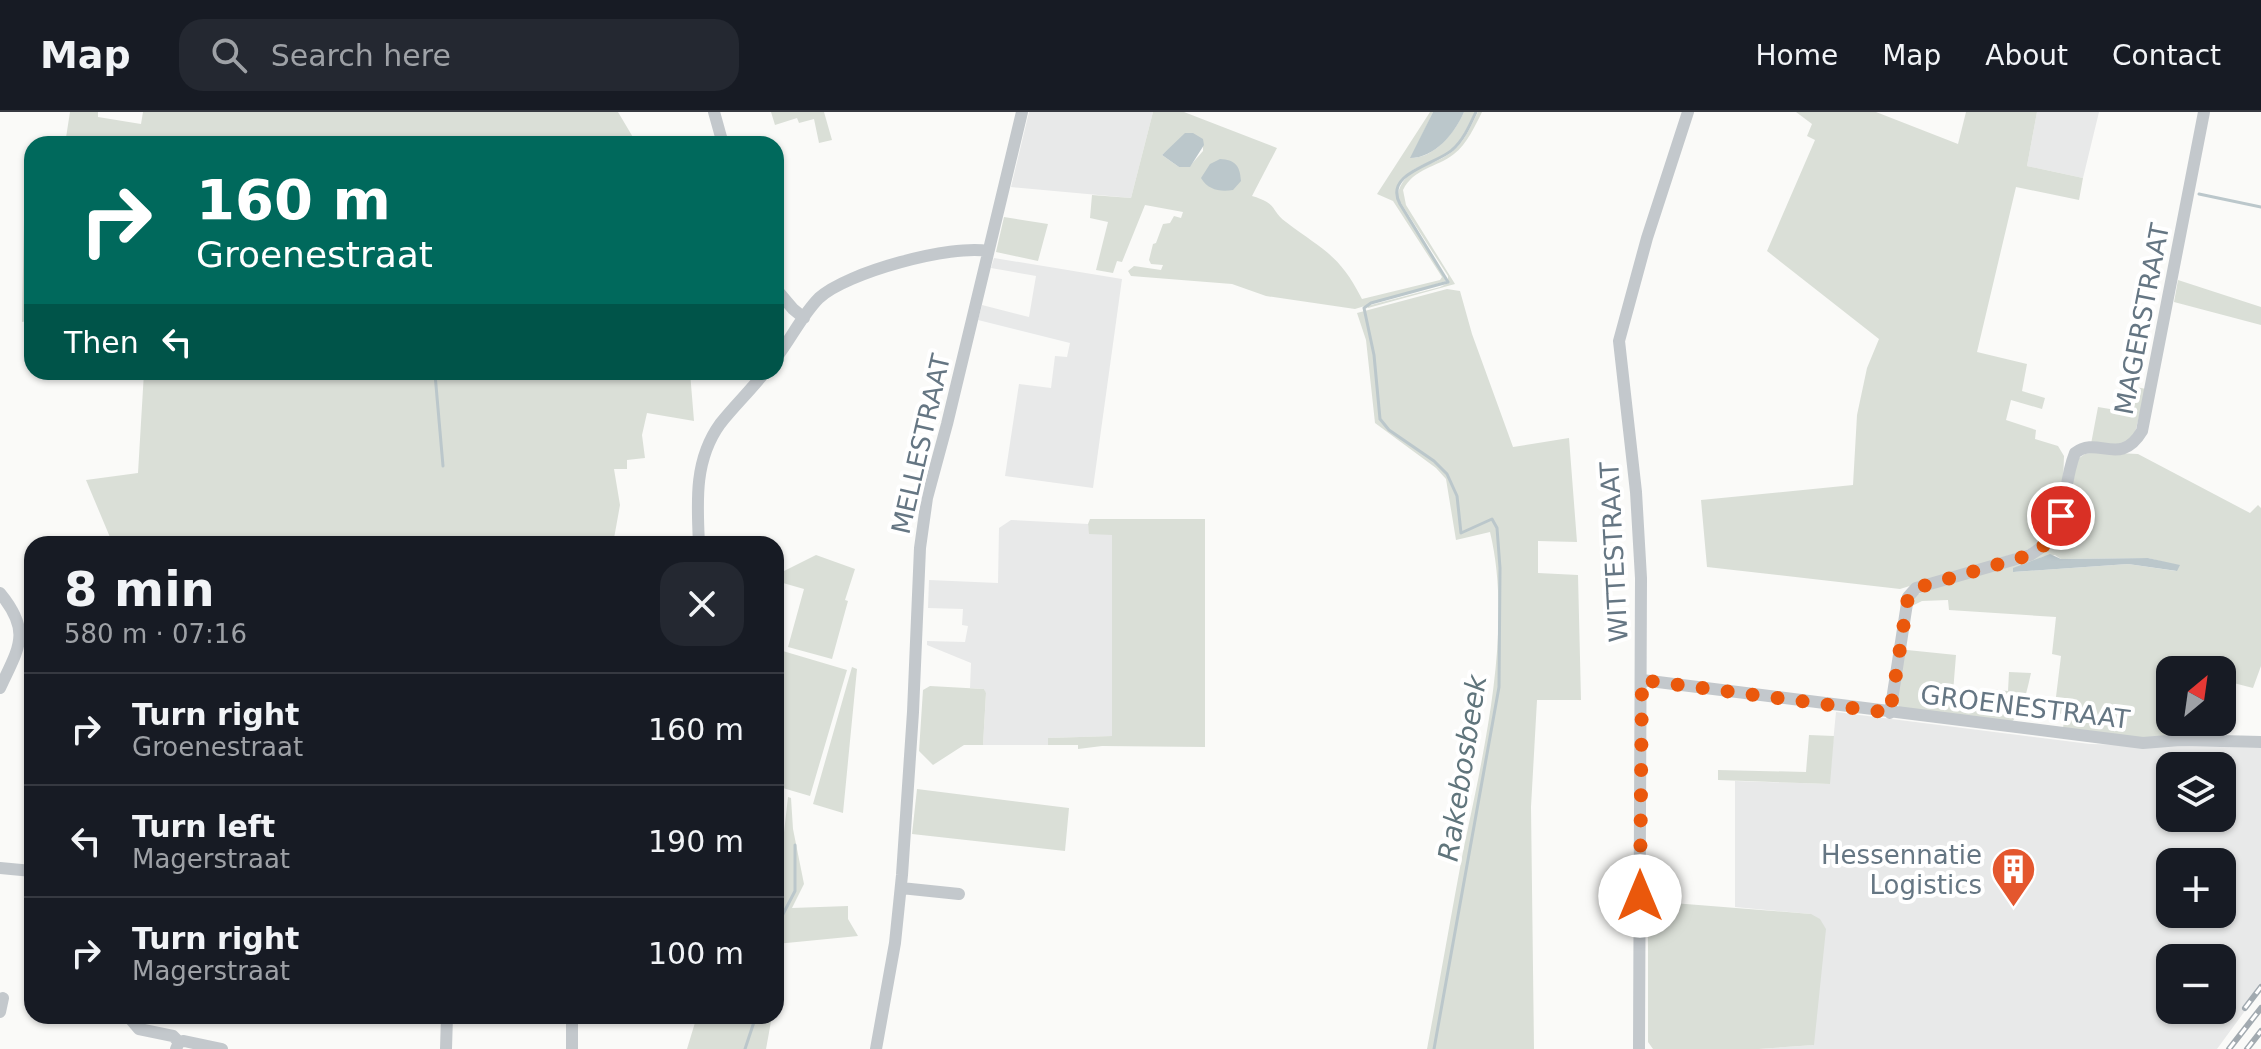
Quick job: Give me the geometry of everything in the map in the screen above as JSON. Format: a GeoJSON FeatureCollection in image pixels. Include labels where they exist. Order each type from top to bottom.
{"type":"FeatureCollection","features":[{"type":"Feature","properties":{"kind":"street"},"geometry":{"type":"LineString","coordinates":[[714,112],[721,136]]}},
{"type":"Feature","properties":{"kind":"street","name":"MELLESTRAAT"},"geometry":{"type":"LineString","coordinates":[[876,1049],[895,943],[901,888],[920,548],[927,498],[1022,112]]}},
{"type":"Feature","properties":{"kind":"street","name":"WITTESTRAAT"},"geometry":{"type":"LineString","coordinates":[[1639,1049],[1642,680],[1636,492],[1619,341],[1647,238],[1688,112]]}},
{"type":"Feature","properties":{"kind":"street","name":"MAGERSTRAAT"},"geometry":{"type":"LineString","coordinates":[[1890,713],[1908,597],[1916,588],[2030,555],[2046,546],[2061,516],[2075,453],[2083,448],[2123,449],[2131,446],[2142,431],[2204,112]]}},
{"type":"Feature","properties":{"kind":"street"},"geometry":{"type":"LineString","coordinates":[[784,347],[823,294],[879,267],[963,250],[988,251]]}},
{"type":"Feature","properties":{"kind":"street"},"geometry":{"type":"LineString","coordinates":[[784,298],[804,318]]}},
{"type":"Feature","properties":{"kind":"street"},"geometry":{"type":"LineString","coordinates":[[699,536],[698,478],[704,455],[720,425],[758,380]]}},
{"type":"Feature","properties":{"kind":"street"},"geometry":{"type":"LineString","coordinates":[[0,593],[13,609],[20,630],[16,654],[0,688]]}},
{"type":"Feature","properties":{"kind":"street","name":"GROENESTRAAT"},"geometry":{"type":"LineString","coordinates":[[1642,680],[2143,743],[2180,740],[2261,742]]}},
{"type":"Feature","properties":{"kind":"street"},"geometry":{"type":"LineString","coordinates":[[0,868],[24,870]]}},
{"type":"Feature","properties":{"kind":"street"},"geometry":{"type":"LineString","coordinates":[[901,888],[959,894]]}},
{"type":"Feature","properties":{"kind":"street"},"geometry":{"type":"LineString","coordinates":[[0,1012],[3,998]]}},
{"type":"Feature","properties":{"kind":"street"},"geometry":{"type":"LineString","coordinates":[[135,1024],[139,1029],[173,1036],[177,1046],[222,1049]]}},
{"type":"Feature","properties":{"kind":"street"},"geometry":{"type":"LineString","coordinates":[[446,1049],[447,1024]]}},
{"type":"Feature","properties":{"kind":"street"},"geometry":{"type":"LineString","coordinates":[[572,1024],[572,1049]]}},
{"type":"Feature","properties":{"kind":"shaded area"},"geometry":{"type":"Polygon","coordinates":[[[70,112],[98,112],[98,117],[141,124],[143,112],[618,112],[632,136],[66,136],[70,112]]]}},
{"type":"Feature","properties":{"kind":"shaded area"},"geometry":{"type":"Polygon","coordinates":[[[771,112],[824,112],[832,140],[819,143],[814,119],[799,123],[797,118],[775,125],[771,112]]]}},
{"type":"Feature","properties":{"kind":"shaded area"},"geometry":{"type":"Polygon","coordinates":[[[1029,112],[1153,112],[1131,198],[1011,187],[1029,112]]]}},
{"type":"Feature","properties":{"kind":"shaded area"},"geometry":{"type":"Polygon","coordinates":[[[1153,112],[1184,112],[1277,148],[1252,196],[1270,204],[1286,222],[1330,254],[1346,272],[1362,299],[1440,280],[1442,277],[1393,201],[1377,194],[1430,112],[1433,112],[1411,158],[1436,149],[1450,135],[1464,112],[1475,112],[1455,146],[1410,172],[1399,186],[1396,196],[1446,281],[1355,309],[1266,296],[1232,284],[1131,276],[1128,271],[1134,266],[1161,270],[1163,265],[1151,264],[1149,260],[1153,244],[1163,224],[1170,223],[1174,216],[1181,218],[1183,212],[1145,205],[1122,262],[1117,261],[1113,273],[1096,270],[1108,222],[1090,218],[1092,195],[1131,198],[1153,112]],[[1203,139],[1170,148],[1162,155],[1179,167],[1189,167],[1203,151],[1203,139]]]}},
{"type":"Feature","properties":{"kind":"shaded area"},"geometry":{"type":"Polygon","coordinates":[[[1433,112],[1464,112],[1455,128],[1436,149],[1410,158],[1433,112]]]}},
{"type":"Feature","properties":{"kind":"shaded area"},"geometry":{"type":"Polygon","coordinates":[[[1478,112],[1482,112],[1459,150],[1413,177],[1403,190],[1406,205],[1455,284],[1368,308],[1448,283],[1448,276],[1397,197],[1406,178],[1413,172],[1446,156],[1458,146],[1478,112]]]}},
{"type":"Feature","properties":{"kind":"shaded area"},"geometry":{"type":"Polygon","coordinates":[[[1796,112],[1876,112],[1958,144],[1966,112],[2037,112],[2027,166],[2083,178],[2079,200],[2016,187],[1977,352],[2027,364],[2022,391],[2045,398],[2042,409],[2011,400],[2006,420],[2036,430],[2035,439],[2058,446],[2064,456],[2063,484],[2054,526],[2036,547],[1900,589],[1707,567],[1701,500],[1853,485],[1857,415],[1867,368],[1879,339],[1767,251],[1815,140],[1807,136],[1812,124],[1796,112]]]}},
{"type":"Feature","properties":{"kind":"shaded area"},"geometry":{"type":"Polygon","coordinates":[[[2037,112],[2099,112],[2083,178],[2027,166],[2037,112]]]}},
{"type":"Feature","properties":{"kind":"shaded area"},"geometry":{"type":"Polygon","coordinates":[[[1185,133],[1193,133],[1203,139],[1204,145],[1190,167],[1179,167],[1162,155],[1185,133]]]}},
{"type":"Feature","properties":{"kind":"shaded area"},"geometry":{"type":"Polygon","coordinates":[[[1220,159],[1233,162],[1238,167],[1241,181],[1233,190],[1215,189],[1201,178],[1210,164],[1220,159]]]}},
{"type":"Feature","properties":{"kind":"shaded area"},"geometry":{"type":"Polygon","coordinates":[[[1004,217],[1048,224],[1038,261],[996,252],[1004,217]]]}},
{"type":"Feature","properties":{"kind":"shaded area"},"geometry":{"type":"Polygon","coordinates":[[[24,220],[24,322],[22,322],[24,220]]]}},
{"type":"Feature","properties":{"kind":"shaded area"},"geometry":{"type":"Polygon","coordinates":[[[994,258],[1122,279],[1093,488],[1005,476],[1019,384],[1051,388],[1055,356],[1067,357],[1070,343],[978,320],[982,305],[1029,317],[1036,276],[991,268],[994,258]]]}},
{"type":"Feature","properties":{"kind":"shaded area"},"geometry":{"type":"Polygon","coordinates":[[[2178,280],[2261,307],[2261,325],[2174,302],[2178,280]]]}},
{"type":"Feature","properties":{"kind":"shaded area"},"geometry":{"type":"Polygon","coordinates":[[[1447,289],[1460,291],[1472,334],[1513,447],[1569,438],[1577,542],[1538,541],[1538,573],[1578,575],[1581,700],[1537,700],[1531,807],[1534,1049],[1427,1049],[1486,737],[1497,652],[1497,570],[1490,532],[1456,540],[1446,479],[1436,468],[1375,423],[1366,340],[1357,313],[1447,289]]]}},
{"type":"Feature","properties":{"kind":"shaded area"},"geometry":{"type":"Polygon","coordinates":[[[144,380],[691,380],[694,421],[647,413],[642,435],[645,458],[627,460],[627,469],[614,469],[620,505],[614,536],[109,536],[86,480],[138,473],[144,380]]]}},
{"type":"Feature","properties":{"kind":"shaded area"},"geometry":{"type":"Polygon","coordinates":[[[2121,384],[2146,389],[2134,437],[2124,444],[2091,444],[2098,407],[2116,410],[2121,384]]]}},
{"type":"Feature","properties":{"kind":"shaded area"},"geometry":{"type":"Polygon","coordinates":[[[2095,452],[2138,454],[2250,513],[2258,505],[2261,508],[2261,666],[2253,688],[2236,684],[2236,656],[2156,656],[2156,736],[2165,736],[2149,740],[2063,731],[2064,714],[2054,713],[2061,656],[2052,654],[2056,617],[1949,610],[1948,600],[1922,601],[1910,607],[1915,595],[2045,551],[2079,458],[2095,452]],[[2055,555],[2042,557],[2014,572],[2128,564],[2176,571],[2179,566],[2148,558],[2061,559],[2055,555]]]}},
{"type":"Feature","properties":{"kind":"shaded area"},"geometry":{"type":"Polygon","coordinates":[[[1090,519],[1205,519],[1205,747],[1102,746],[1078,749],[1078,745],[1048,745],[1048,738],[1112,736],[1112,535],[1089,534],[1090,519]]]}},
{"type":"Feature","properties":{"kind":"shaded area"},"geometry":{"type":"Polygon","coordinates":[[[1011,520],[1088,524],[1090,534],[1112,534],[1112,736],[1048,738],[1048,745],[983,745],[986,694],[984,689],[970,688],[971,663],[927,645],[927,641],[965,642],[968,626],[962,625],[963,609],[928,608],[929,580],[998,583],[999,528],[1011,520]]]}},
{"type":"Feature","properties":{"kind":"shaded area"},"geometry":{"type":"Polygon","coordinates":[[[2050,554],[2061,559],[2148,558],[2180,565],[2177,571],[2128,564],[2013,572],[2013,568],[2050,554]]]}},
{"type":"Feature","properties":{"kind":"shaded area"},"geometry":{"type":"Polygon","coordinates":[[[816,555],[855,569],[832,659],[788,647],[804,589],[784,583],[784,571],[816,555]]]}},
{"type":"Feature","properties":{"kind":"shaded area"},"geometry":{"type":"Polygon","coordinates":[[[1907,650],[1956,655],[1952,705],[1986,709],[1989,689],[2008,691],[2009,672],[2031,673],[2018,714],[2009,724],[1899,707],[1897,702],[1907,650]]]}},
{"type":"Feature","properties":{"kind":"shaded area"},"geometry":{"type":"Polygon","coordinates":[[[784,651],[847,670],[810,796],[784,788],[784,651]]]}},
{"type":"Feature","properties":{"kind":"shaded area"},"geometry":{"type":"Polygon","coordinates":[[[852,667],[857,669],[843,813],[813,804],[852,667]]]}},
{"type":"Feature","properties":{"kind":"shaded area"},"geometry":{"type":"Polygon","coordinates":[[[930,686],[984,689],[983,745],[964,745],[933,765],[919,751],[923,690],[930,686]]]}},
{"type":"Feature","properties":{"kind":"shaded area"},"geometry":{"type":"Polygon","coordinates":[[[1836,712],[2090,744],[2261,748],[2261,989],[2236,1023],[2236,944],[2156,944],[2156,1024],[2235,1024],[2217,1049],[1759,1049],[1814,1045],[1811,914],[1735,907],[1735,781],[1829,784],[1836,712]]]}},
{"type":"Feature","properties":{"kind":"shaded area"},"geometry":{"type":"Polygon","coordinates":[[[1809,735],[1834,736],[1830,784],[1718,780],[1718,770],[1806,772],[1809,735]]]}},
{"type":"Feature","properties":{"kind":"shaded area"},"geometry":{"type":"Polygon","coordinates":[[[917,789],[1069,808],[1065,851],[912,834],[917,789]]]}},
{"type":"Feature","properties":{"kind":"shaded area"},"geometry":{"type":"Polygon","coordinates":[[[788,797],[791,798],[793,829],[804,884],[792,908],[848,906],[848,919],[858,936],[784,943],[784,832],[788,797]]]}},
{"type":"Feature","properties":{"kind":"shaded area"},"geometry":{"type":"Polygon","coordinates":[[[1648,901],[1811,914],[1820,919],[1826,929],[1814,1045],[1759,1049],[1653,1049],[1648,1042],[1648,901]]]}},
{"type":"Feature","properties":{"kind":"shaded area"},"geometry":{"type":"Polygon","coordinates":[[[695,1024],[771,1024],[766,1049],[687,1049],[695,1024]]]}},
{"type":"Feature","properties":{"kind":"waterway","name":"Rakebosbeek"},"geometry":{"type":"LineString","coordinates":[[1434,1049],[1499,687],[1500,568],[1497,528],[1492,519],[1461,533],[1457,496],[1447,474],[1434,461],[1389,430],[1380,419],[1374,355],[1364,308],[1371,303],[1448,282],[1400,204],[1397,193],[1405,177],[1456,146],[1476,112]]}},
{"type":"Feature","properties":{"kind":"waterway"},"geometry":{"type":"LineString","coordinates":[[2199,194],[2261,207]]}},
{"type":"Feature","properties":{"kind":"waterway"},"geometry":{"type":"LineString","coordinates":[[436,380],[443,466]]}},
{"type":"Feature","properties":{"kind":"waterway"},"geometry":{"type":"LineString","coordinates":[[784,912],[795,891],[795,845]]}},
{"type":"Feature","properties":{"kind":"waterway"},"geometry":{"type":"LineString","coordinates":[[745,1049],[753,1024]]}},
{"type":"Feature","properties":{"kind":"railway"},"geometry":{"type":"LineString","coordinates":[[2245,1008],[2261,987]]}},
{"type":"Feature","properties":{"kind":"railway"},"geometry":{"type":"LineString","coordinates":[[2229,1049],[2261,1008]]}},
{"type":"Feature","properties":{"kind":"railway"},"geometry":{"type":"LineString","coordinates":[[2247,1049],[2261,1031]]}},
{"type":"Feature","properties":{"kind":"place","name":"Hessennatie Logistics"},"geometry":{"type":"Point","coordinates":[2013,909]}},
{"type":"Feature","properties":{"kind":"route"},"geometry":{"type":"LineString","coordinates":[[1640,896],[1642,680],[1890,713],[1908,597],[1916,588],[2030,555],[2046,546],[2061,516]]}}]}
